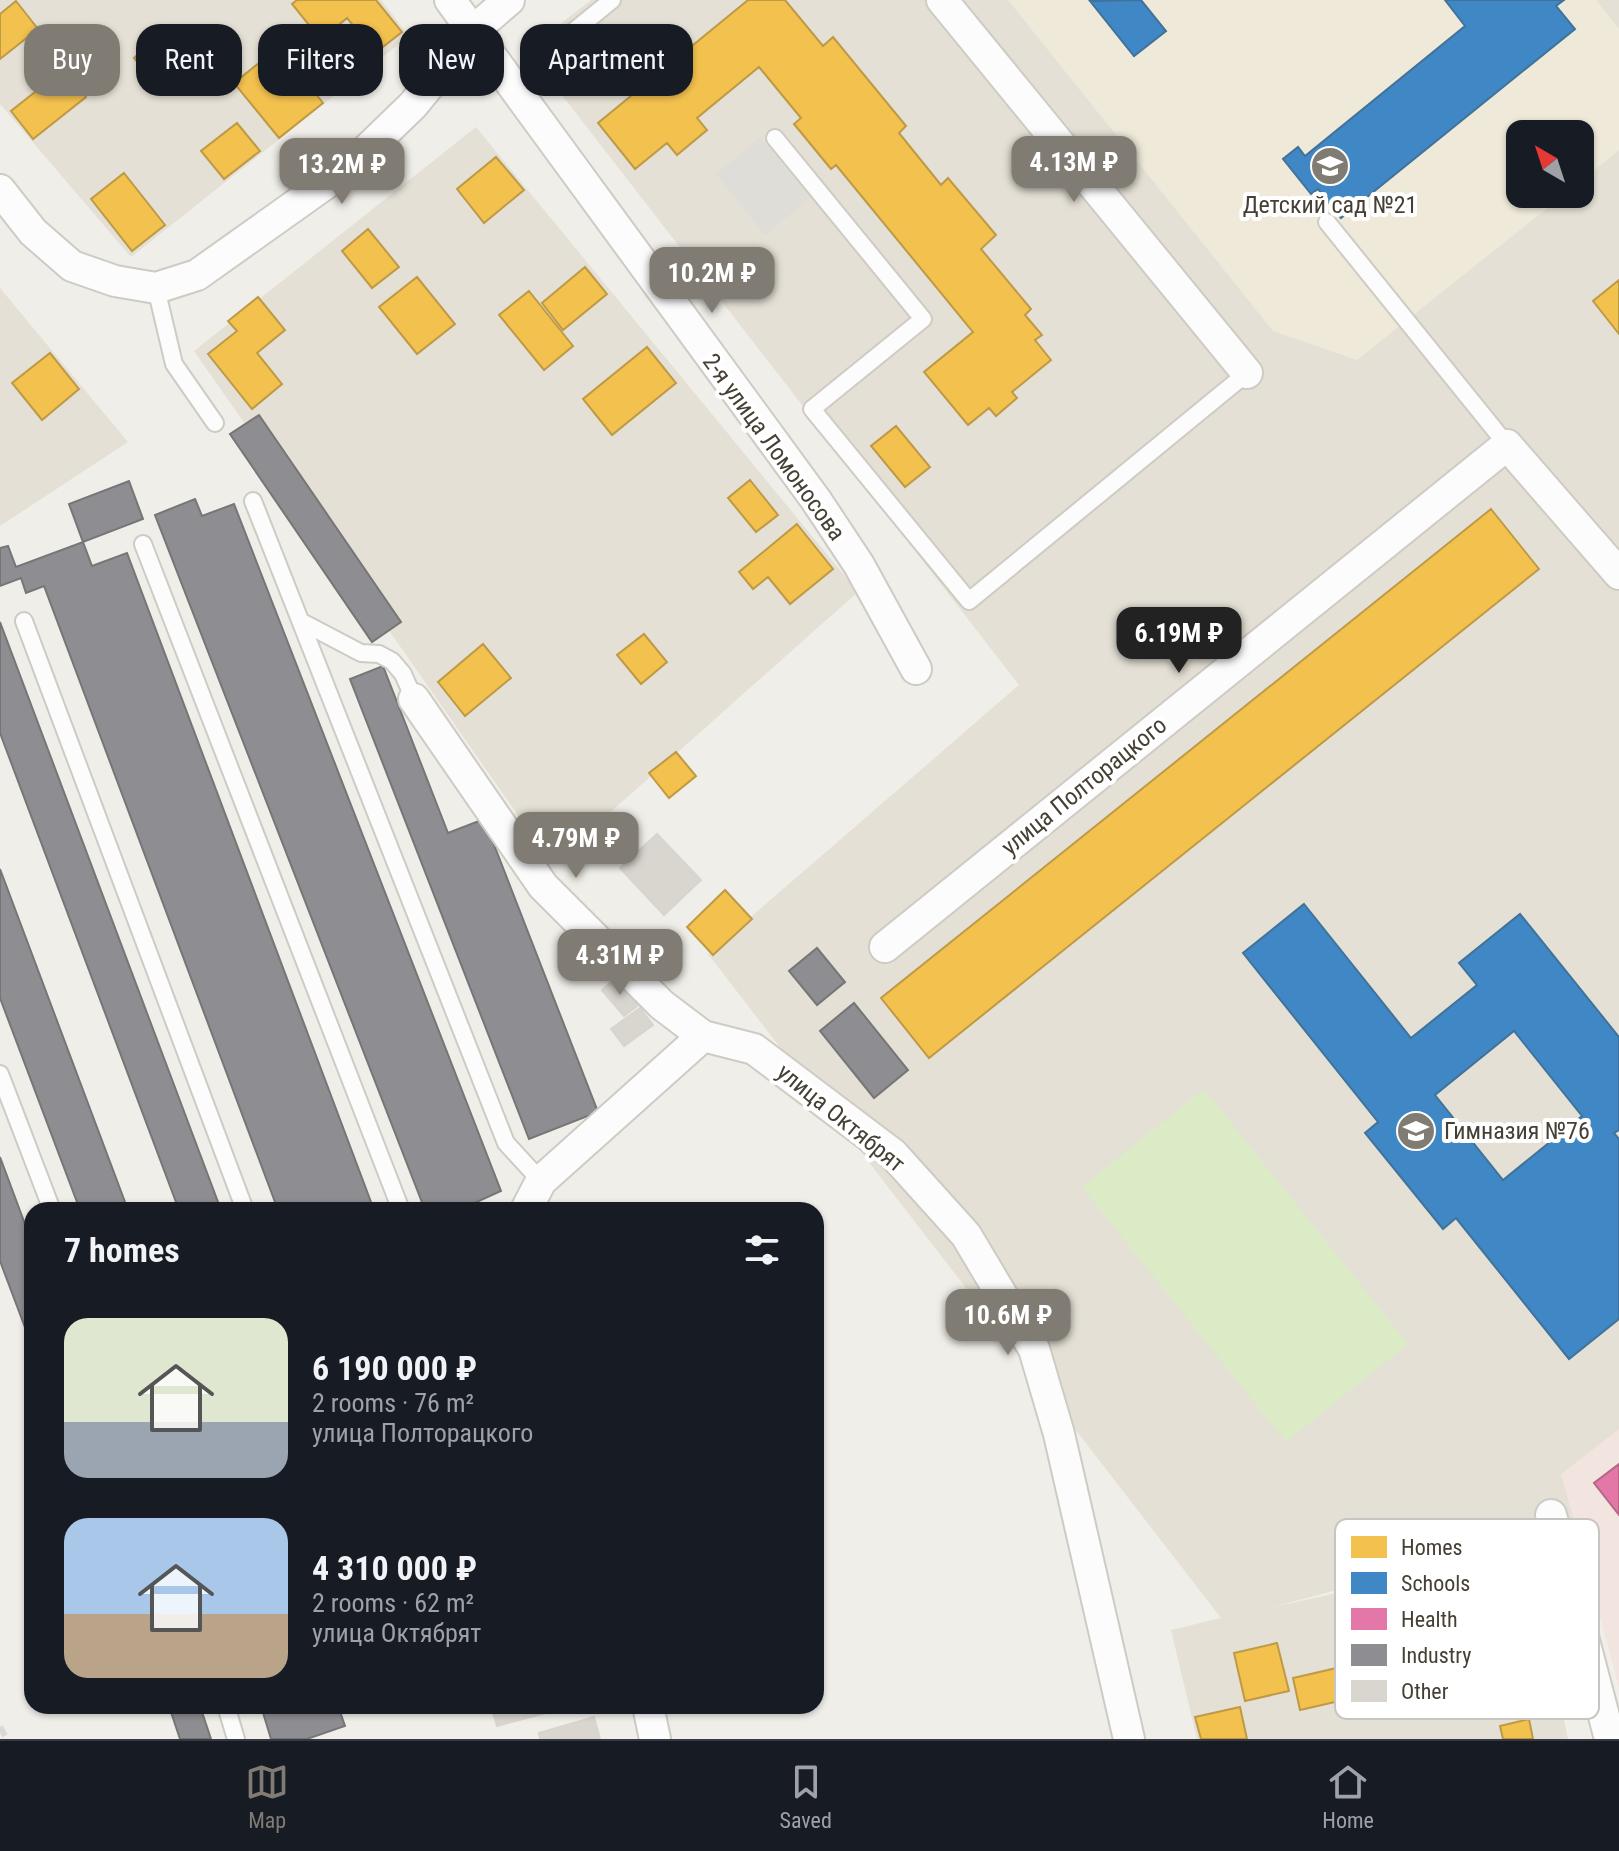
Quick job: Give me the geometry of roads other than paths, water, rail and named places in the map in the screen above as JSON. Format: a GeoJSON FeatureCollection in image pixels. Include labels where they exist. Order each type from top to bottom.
{"type":"FeatureCollection","features":[{"type":"Feature","properties":{"kind":"street","name":"2-я улица Ломоносова"},"geometry":{"type":"LineString","coordinates":[[450,0],[469,24]]}},
{"type":"Feature","properties":{"kind":"street"},"geometry":{"type":"LineString","coordinates":[[481,24],[509,0]]}},
{"type":"Feature","properties":{"kind":"street"},"geometry":{"type":"LineString","coordinates":[[942,0],[1247,373]]}},
{"type":"Feature","properties":{"kind":"street","name":"2-я улица Ломоносова"},"geometry":{"type":"LineString","coordinates":[[504,71],[816,500],[859,565],[916,669]]}},
{"type":"Feature","properties":{"kind":"street"},"geometry":{"type":"LineString","coordinates":[[0,190],[33,232],[72,266],[115,281],[156,288],[197,275],[349,167],[420,96]]}},
{"type":"Feature","properties":{"kind":"street"},"geometry":{"type":"LineString","coordinates":[[1507,445],[1619,574]]}},
{"type":"Feature","properties":{"kind":"street","name":"улица Полторацкого"},"geometry":{"type":"LineString","coordinates":[[885,947],[1507,445]]}},
{"type":"Feature","properties":{"kind":"street","name":"улица Октябрят"},"geometry":{"type":"LineString","coordinates":[[414,699],[491,815],[543,886],[671,1013],[703,1036],[754,1049],[893,1154],[966,1235],[1034,1349],[1059,1434],[1129,1739]]}},
{"type":"Feature","properties":{"kind":"street"},"geometry":{"type":"LineString","coordinates":[[530,1202],[541,1181],[703,1036]]}},
{"type":"Feature","properties":{"kind":"street"},"geometry":{"type":"LineString","coordinates":[[1551,1515],[1552,1519]]}},
{"type":"Feature","properties":{"kind":"street"},"geometry":{"type":"LineString","coordinates":[[1599,1697],[1610,1739]]}},
{"type":"Feature","properties":{"kind":"street"},"geometry":{"type":"LineString","coordinates":[[650,1714],[655,1739]]}},
{"type":"Feature","properties":{"kind":"lane"},"geometry":{"type":"LineString","coordinates":[[583,24],[612,0]]}},
{"type":"Feature","properties":{"kind":"lane"},"geometry":{"type":"LineString","coordinates":[[775,138],[923,319],[812,409],[969,601],[1247,373]]}},
{"type":"Feature","properties":{"kind":"lane"},"geometry":{"type":"LineString","coordinates":[[1327,222],[1507,445]]}},
{"type":"Feature","properties":{"kind":"lane"},"geometry":{"type":"LineString","coordinates":[[156,288],[174,364],[215,423]]}},
{"type":"Feature","properties":{"kind":"lane"},"geometry":{"type":"LineString","coordinates":[[253,501],[506,1143],[541,1181]]}},
{"type":"Feature","properties":{"kind":"lane"},"geometry":{"type":"LineString","coordinates":[[143,544],[398,1202]]}},
{"type":"Feature","properties":{"kind":"lane"},"geometry":{"type":"LineString","coordinates":[[24,621],[242,1202]]}},
{"type":"Feature","properties":{"kind":"lane"},"geometry":{"type":"LineString","coordinates":[[302,622],[361,653],[379,654],[392,661],[403,674],[414,699]]}},
{"type":"Feature","properties":{"kind":"lane"},"geometry":{"type":"LineString","coordinates":[[0,1074],[49,1202]]}},
{"type":"Feature","properties":{"kind":"lane"},"geometry":{"type":"LineString","coordinates":[[228,1714],[236,1739]]}},
{"type":"Feature","properties":{"kind":"railway"},"geometry":{"type":"LineString","coordinates":[[0,1727],[7,1739]]}},
{"type":"Feature","properties":{"kind":"place","name":"Детский сад №21"},"geometry":{"type":"Point","coordinates":[1330,166]}},
{"type":"Feature","properties":{"kind":"place","name":"Гимназия №76"},"geometry":{"type":"Point","coordinates":[1416,1131]}}]}
